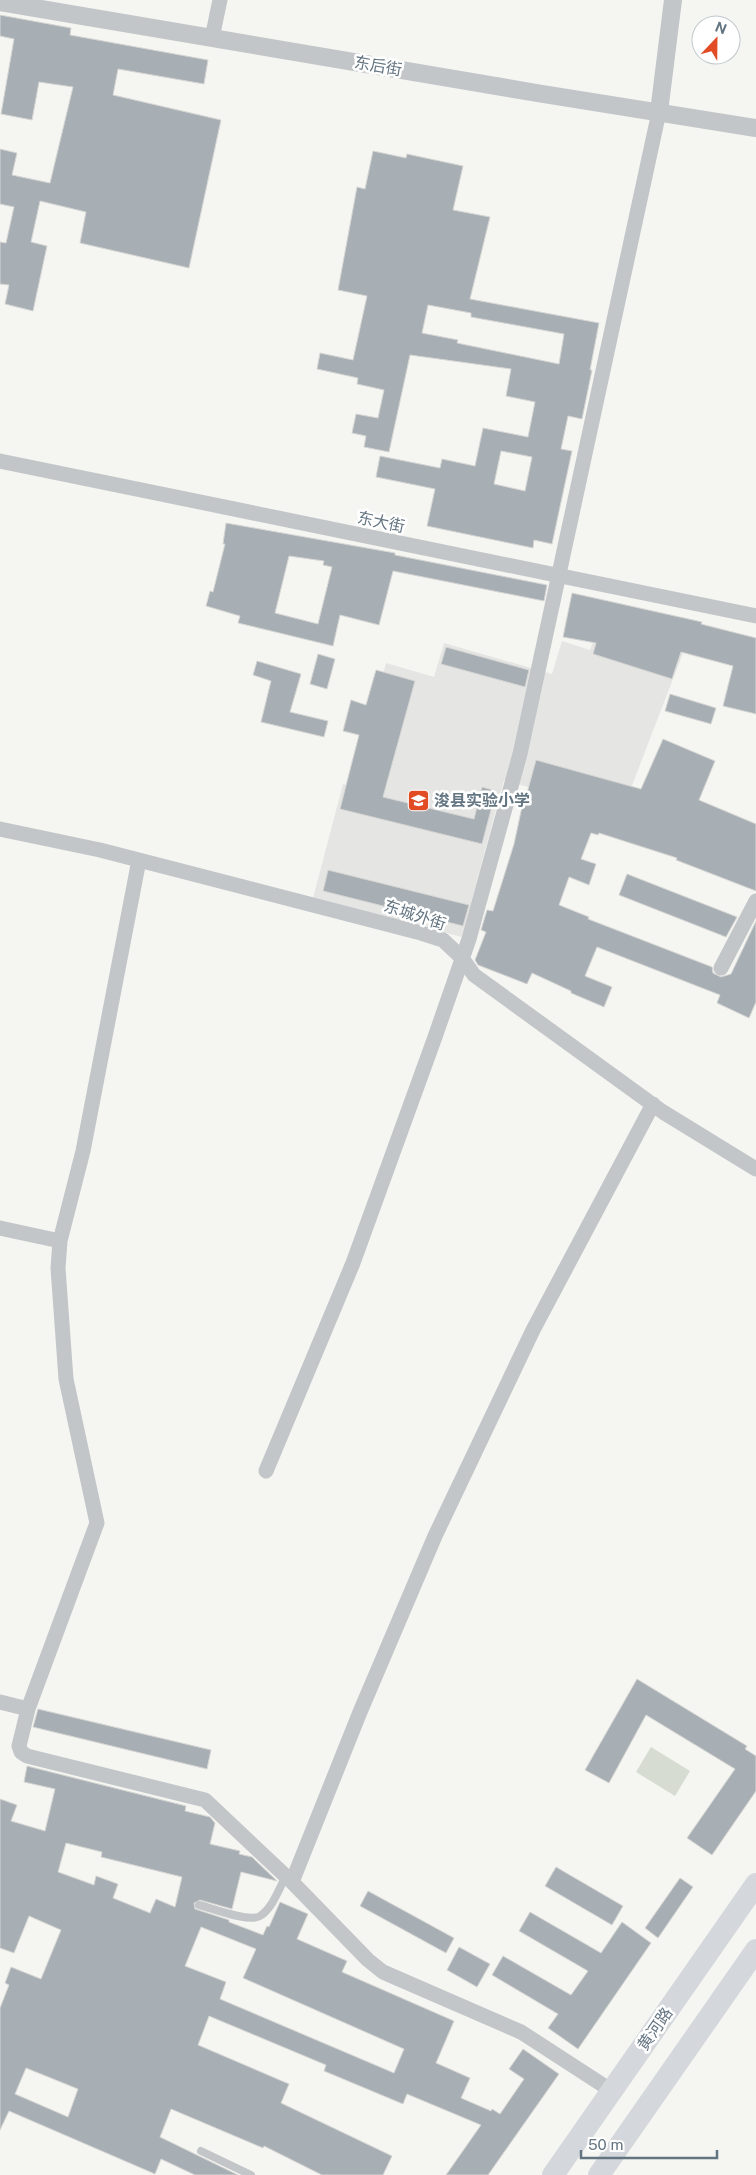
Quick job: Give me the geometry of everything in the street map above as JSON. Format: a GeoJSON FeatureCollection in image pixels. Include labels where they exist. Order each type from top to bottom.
{"type":"FeatureCollection","features":[{"type":"Feature","properties":{"kind":"main road","name":"黄河路"},"geometry":{"type":"LineString","coordinates":[[553,2175],[756,1884]]}},
{"type":"Feature","properties":{"kind":"main road"},"geometry":{"type":"LineString","coordinates":[[599,2175],[756,1950]]}},
{"type":"Feature","properties":{"kind":"street"},"geometry":{"type":"LineString","coordinates":[[212,38],[220,0]]}},
{"type":"Feature","properties":{"kind":"street"},"geometry":{"type":"LineString","coordinates":[[266,1471],[353,1263],[435,1038],[462,958],[520,754],[659,112],[673,0]]}},
{"type":"Feature","properties":{"kind":"street","name":"东后街"},"geometry":{"type":"LineString","coordinates":[[0,2],[756,128]]}},
{"type":"Feature","properties":{"kind":"street","name":"东大街"},"geometry":{"type":"LineString","coordinates":[[0,461],[756,616]]}},
{"type":"Feature","properties":{"kind":"street","name":"东城外街"},"geometry":{"type":"LineString","coordinates":[[0,829],[100,850],[442,940],[462,958],[474,975],[653,1104],[756,1169]]}},
{"type":"Feature","properties":{"kind":"street"},"geometry":{"type":"LineString","coordinates":[[139,860],[82,1151],[60,1241],[58,1268],[66,1379],[97,1523],[28,1709],[19,1746],[20,1752],[27,1756],[206,1800],[289,1879],[368,1960],[383,1972],[521,2032],[612,2091]]}},
{"type":"Feature","properties":{"kind":"street"},"geometry":{"type":"LineString","coordinates":[[721,968],[756,901]]}},
{"type":"Feature","properties":{"kind":"street"},"geometry":{"type":"LineString","coordinates":[[289,1879],[435,1536],[533,1330],[653,1104]]}},
{"type":"Feature","properties":{"kind":"street"},"geometry":{"type":"LineString","coordinates":[[0,1228],[60,1241]]}},
{"type":"Feature","properties":{"kind":"street"},"geometry":{"type":"LineString","coordinates":[[0,1702],[28,1709]]}},
{"type":"Feature","properties":{"kind":"lane"},"geometry":{"type":"LineString","coordinates":[[198,1905],[250,1919],[259,1917],[268,1909],[289,1879]]}},
{"type":"Feature","properties":{"kind":"lane"},"geometry":{"type":"LineString","coordinates":[[201,2151],[251,2175]]}},
{"type":"Feature","properties":{"kind":"shaded area","name":"浚县实验小学"},"geometry":{"type":"Polygon","coordinates":[[[636,638],[683,653],[621,814],[504,780],[462,937],[313,898],[343,784],[354,787],[386,663],[434,677],[444,643],[552,674],[562,641],[590,650],[594,640],[636,638]]]}},
{"type":"Feature","properties":{"kind":"shaded area"},"geometry":{"type":"Polygon","coordinates":[[[651,1747],[690,1771],[675,1796],[636,1772],[651,1747]]]}},
{"type":"Feature","properties":{"kind":"building"},"geometry":{"type":"Polygon","coordinates":[[[0,15],[71,28],[70,35],[208,60],[204,84],[118,69],[113,95],[221,120],[189,268],[80,243],[86,212],[40,201],[31,242],[47,246],[33,311],[5,304],[9,285],[0,284],[0,242],[6,243],[14,207],[0,204],[0,149],[17,153],[12,175],[50,183],[73,87],[39,82],[32,120],[1,114],[14,39],[0,36],[0,15]]]}},
{"type":"Feature","properties":{"kind":"building"},"geometry":{"type":"Polygon","coordinates":[[[373,151],[406,158],[407,154],[463,166],[453,210],[490,217],[470,299],[599,323],[582,419],[568,416],[561,449],[572,451],[552,544],[534,540],[533,548],[427,526],[435,489],[376,477],[380,456],[440,468],[442,459],[475,466],[483,428],[528,437],[535,402],[506,396],[511,369],[410,355],[389,452],[364,447],[366,436],[352,433],[356,414],[378,418],[384,390],[357,384],[358,378],[317,369],[320,353],[353,360],[367,296],[338,290],[357,187],[365,189],[373,151]],[[428,305],[422,333],[458,340],[457,343],[559,364],[564,334],[471,317],[471,313],[428,305]],[[501,451],[494,484],[525,491],[532,457],[501,451]]]}},
{"type":"Feature","properties":{"kind":"building"},"geometry":{"type":"Polygon","coordinates":[[[226,523],[395,553],[395,555],[547,585],[544,601],[393,571],[379,625],[340,615],[333,646],[238,623],[240,616],[206,606],[210,591],[213,592],[225,544],[223,544],[226,523]],[[289,556],[275,613],[318,624],[332,567],[323,565],[324,561],[289,556]]]}},
{"type":"Feature","properties":{"kind":"building"},"geometry":{"type":"Polygon","coordinates":[[[572,593],[702,622],[701,624],[756,638],[756,714],[723,706],[733,666],[681,652],[672,679],[593,654],[596,643],[563,637],[572,593]]]}},
{"type":"Feature","properties":{"kind":"building"},"geometry":{"type":"Polygon","coordinates":[[[446,647],[529,670],[525,687],[441,664],[446,647]]]}},
{"type":"Feature","properties":{"kind":"building"},"geometry":{"type":"Polygon","coordinates":[[[318,654],[335,659],[327,689],[310,684],[318,654]]]}},
{"type":"Feature","properties":{"kind":"building"},"geometry":{"type":"Polygon","coordinates":[[[257,661],[301,674],[290,712],[328,721],[324,737],[261,722],[271,681],[253,675],[257,661]]]}},
{"type":"Feature","properties":{"kind":"building"},"geometry":{"type":"Polygon","coordinates":[[[376,670],[415,681],[383,797],[474,819],[482,787],[496,791],[482,844],[340,809],[359,735],[343,731],[351,700],[366,705],[376,670]]]}},
{"type":"Feature","properties":{"kind":"building"},"geometry":{"type":"Polygon","coordinates":[[[670,694],[716,708],[711,724],[665,711],[670,694]]]}},
{"type":"Feature","properties":{"kind":"building"},"geometry":{"type":"Polygon","coordinates":[[[663,739],[715,761],[699,800],[756,824],[756,891],[676,860],[677,858],[599,833],[598,835],[591,833],[581,859],[596,864],[589,885],[569,877],[559,905],[589,917],[588,919],[712,967],[713,973],[721,977],[731,974],[756,921],[756,1002],[749,1018],[717,1003],[720,995],[597,947],[585,976],[612,987],[604,1007],[532,973],[527,984],[478,965],[475,960],[486,932],[481,930],[487,910],[493,911],[514,844],[525,793],[527,793],[536,760],[641,789],[663,739]]]}},
{"type":"Feature","properties":{"kind":"building"},"geometry":{"type":"Polygon","coordinates":[[[328,870],[469,905],[463,926],[323,891],[328,870]]]}},
{"type":"Feature","properties":{"kind":"building"},"geometry":{"type":"Polygon","coordinates":[[[627,874],[737,917],[726,937],[619,895],[627,874]]]}},
{"type":"Feature","properties":{"kind":"building"},"geometry":{"type":"Polygon","coordinates":[[[637,1679],[747,1746],[745,1749],[756,1756],[756,1791],[712,1855],[687,1838],[735,1769],[646,1715],[609,1783],[585,1770],[637,1679]]]}},
{"type":"Feature","properties":{"kind":"building"},"geometry":{"type":"Polygon","coordinates":[[[38,1709],[211,1750],[207,1769],[33,1727],[38,1709]]]}},
{"type":"Feature","properties":{"kind":"building"},"geometry":{"type":"Polygon","coordinates":[[[27,1766],[186,1806],[185,1811],[210,1817],[215,1823],[210,1844],[240,1851],[239,1854],[252,1857],[277,1881],[241,1872],[232,1909],[200,1900],[194,1903],[195,1909],[229,1920],[229,1922],[263,1935],[267,1926],[269,1927],[280,1902],[308,1914],[297,1939],[347,1961],[342,1972],[454,2021],[436,2063],[470,2078],[461,2098],[491,2111],[492,2109],[500,2114],[524,2079],[509,2069],[523,2049],[559,2074],[488,2175],[446,2175],[481,2125],[407,2094],[403,2104],[324,2071],[326,2065],[209,2016],[198,2045],[289,2084],[281,2103],[392,2156],[383,2175],[322,2175],[264,2146],[263,2148],[171,2109],[160,2137],[238,2175],[195,2175],[161,2159],[155,2174],[9,2111],[0,2130],[0,2008],[9,1985],[5,1983],[11,1967],[41,1979],[61,1930],[29,1916],[14,1953],[0,1948],[0,1799],[17,1805],[11,1821],[45,1831],[55,1789],[24,1782],[27,1766]],[[66,1843],[58,1872],[94,1885],[96,1876],[118,1884],[113,1898],[150,1913],[156,1899],[175,1907],[182,1877],[101,1857],[102,1852],[66,1843]],[[201,1927],[185,1966],[226,1982],[220,1999],[394,2073],[404,2049],[243,1978],[256,1949],[201,1927]],[[26,2068],[15,2094],[68,2117],[78,2089],[26,2068]]]}},
{"type":"Feature","properties":{"kind":"building"},"geometry":{"type":"Polygon","coordinates":[[[556,1867],[623,1906],[612,1925],[545,1886],[556,1867]]]}},
{"type":"Feature","properties":{"kind":"building"},"geometry":{"type":"Polygon","coordinates":[[[680,1878],[693,1887],[658,1938],[645,1928],[680,1878]]]}},
{"type":"Feature","properties":{"kind":"building"},"geometry":{"type":"Polygon","coordinates":[[[368,1891],[454,1938],[446,1953],[360,1906],[368,1891]]]}},
{"type":"Feature","properties":{"kind":"building"},"geometry":{"type":"Polygon","coordinates":[[[530,1912],[601,1953],[622,1922],[651,1943],[578,2049],[548,2028],[558,2014],[492,1975],[503,1956],[571,1995],[588,1971],[519,1931],[530,1912]]]}},
{"type":"Feature","properties":{"kind":"building"},"geometry":{"type":"Polygon","coordinates":[[[459,1947],[490,1964],[477,1987],[447,1970],[459,1947]]]}},
{"type":"Feature","properties":{"kind":"place","name":"浚县实验小学"},"geometry":{"type":"Point","coordinates":[418,800]}}]}
